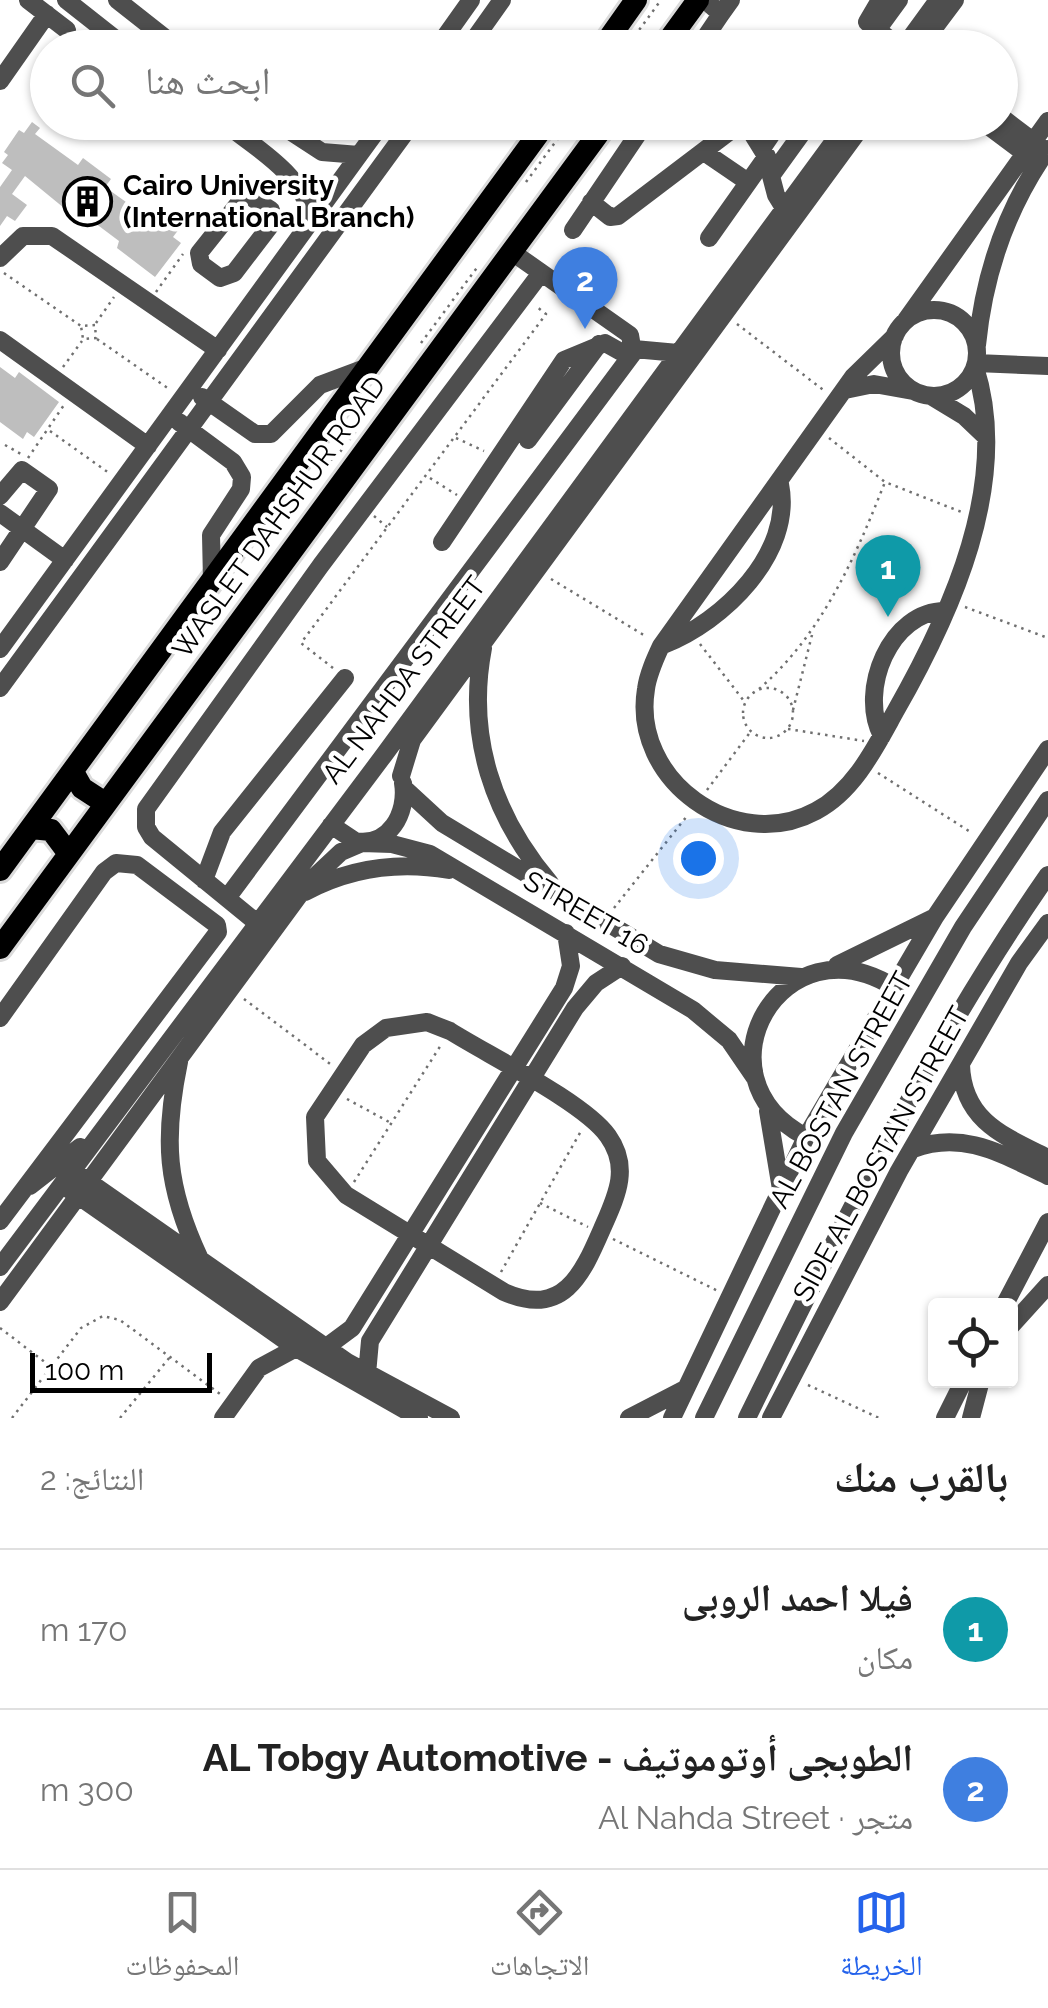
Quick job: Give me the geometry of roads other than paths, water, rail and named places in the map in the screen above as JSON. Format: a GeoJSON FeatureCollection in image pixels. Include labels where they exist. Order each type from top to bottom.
{"type":"FeatureCollection","features":[{"type":"Feature","properties":{"kind":"main road"},"geometry":{"type":"LineString","coordinates":[[677,30],[701,0]]}},
{"type":"Feature","properties":{"kind":"main road"},"geometry":{"type":"LineString","coordinates":[[622,30],[652,2]]}},
{"type":"Feature","properties":{"kind":"main road","name":"WASLET DAHSHUR ROAD"},"geometry":{"type":"LineString","coordinates":[[0,870],[534,140]]}},
{"type":"Feature","properties":{"kind":"main road","name":"WASLET DAHSHUR ROAD"},"geometry":{"type":"LineString","coordinates":[[0,948],[594,140]]}},
{"type":"Feature","properties":{"kind":"main road"},"geometry":{"type":"LineString","coordinates":[[73,772],[82,788],[106,803]]}},
{"type":"Feature","properties":{"kind":"main road"},"geometry":{"type":"LineString","coordinates":[[32,828],[51,830],[69,854]]}},
{"type":"Feature","properties":{"kind":"street"},"geometry":{"type":"LineString","coordinates":[[28,0],[66,30]]}},
{"type":"Feature","properties":{"kind":"street"},"geometry":{"type":"LineString","coordinates":[[66,0],[104,30]]}},
{"type":"Feature","properties":{"kind":"street"},"geometry":{"type":"LineString","coordinates":[[117,0],[155,30]]}},
{"type":"Feature","properties":{"kind":"street"},"geometry":{"type":"LineString","coordinates":[[449,30],[471,0]]}},
{"type":"Feature","properties":{"kind":"street"},"geometry":{"type":"LineString","coordinates":[[481,30],[502,0]]}},
{"type":"Feature","properties":{"kind":"street"},"geometry":{"type":"LineString","coordinates":[[701,0],[726,7],[710,30]]}},
{"type":"Feature","properties":{"kind":"street"},"geometry":{"type":"LineString","coordinates":[[875,30],[867,22],[880,0]]}},
{"type":"Feature","properties":{"kind":"street"},"geometry":{"type":"LineString","coordinates":[[877,30],[898,0]]}},
{"type":"Feature","properties":{"kind":"street"},"geometry":{"type":"LineString","coordinates":[[916,30],[938,0]]}},
{"type":"Feature","properties":{"kind":"street"},"geometry":{"type":"LineString","coordinates":[[934,30],[955,0]]}},
{"type":"Feature","properties":{"kind":"street"},"geometry":{"type":"LineString","coordinates":[[35,30],[46,14]]}},
{"type":"Feature","properties":{"kind":"street"},"geometry":{"type":"LineString","coordinates":[[0,81],[30,37]]}},
{"type":"Feature","properties":{"kind":"street"},"geometry":{"type":"LineString","coordinates":[[922,394],[958,389],[976,360],[993,263],[1048,121]]}},
{"type":"Feature","properties":{"kind":"street"},"geometry":{"type":"LineString","coordinates":[[1018,133],[1038,152]]}},
{"type":"Feature","properties":{"kind":"street"},"geometry":{"type":"LineString","coordinates":[[245,140],[290,176],[303,192],[313,219]]}},
{"type":"Feature","properties":{"kind":"street"},"geometry":{"type":"LineString","coordinates":[[304,140],[322,152],[359,155]]}},
{"type":"Feature","properties":{"kind":"street"},"geometry":{"type":"LineString","coordinates":[[0,649],[7,631],[65,560],[370,140]]}},
{"type":"Feature","properties":{"kind":"street"},"geometry":{"type":"LineString","coordinates":[[0,688],[400,140]]}},
{"type":"Feature","properties":{"kind":"street"},"geometry":{"type":"LineString","coordinates":[[572,230],[634,140]]}},
{"type":"Feature","properties":{"kind":"street"},"geometry":{"type":"LineString","coordinates":[[591,202],[610,217],[618,216],[719,140]]}},
{"type":"Feature","properties":{"kind":"street"},"geometry":{"type":"LineString","coordinates":[[752,140],[768,158]]}},
{"type":"Feature","properties":{"kind":"street"},"geometry":{"type":"LineString","coordinates":[[774,140],[768,158],[772,187],[784,208]]}},
{"type":"Feature","properties":{"kind":"street"},"geometry":{"type":"LineString","coordinates":[[709,238],[748,182],[789,140]]}},
{"type":"Feature","properties":{"kind":"street","name":"AL NAHDA STREET"},"geometry":{"type":"LineString","coordinates":[[0,1267],[330,825],[537,570],[724,314],[738,282],[784,208],[835,140]]}},
{"type":"Feature","properties":{"kind":"street","name":"AL NAHDA STREET"},"geometry":{"type":"LineString","coordinates":[[362,843],[393,827],[403,808],[403,782],[412,740],[479,637],[678,353],[851,140]]}},
{"type":"Feature","properties":{"kind":"street"},"geometry":{"type":"LineString","coordinates":[[1016,140],[1038,152]]}},
{"type":"Feature","properties":{"kind":"street"},"geometry":{"type":"LineString","coordinates":[[704,152],[748,182]]}},
{"type":"Feature","properties":{"kind":"street"},"geometry":{"type":"LineString","coordinates":[[922,394],[894,367],[900,330],[1038,152]]}},
{"type":"Feature","properties":{"kind":"street"},"geometry":{"type":"LineString","coordinates":[[249,194],[271,210],[274,219],[248,254],[225,279],[202,264],[202,248],[240,196],[249,194]]}},
{"type":"Feature","properties":{"kind":"street"},"geometry":{"type":"LineString","coordinates":[[0,258],[23,236],[42,233],[218,350]]}},
{"type":"Feature","properties":{"kind":"street"},"geometry":{"type":"LineString","coordinates":[[227,898],[632,353],[630,335],[512,252]]}},
{"type":"Feature","properties":{"kind":"street"},"geometry":{"type":"LineString","coordinates":[[248,254],[274,274]]}},
{"type":"Feature","properties":{"kind":"street"},"geometry":{"type":"LineString","coordinates":[[256,922],[148,833],[144,821],[149,804],[321,565],[541,273]]}},
{"type":"Feature","properties":{"kind":"street"},"geometry":{"type":"LineString","coordinates":[[925,312],[949,314],[968,328],[976,360],[984,436],[976,515],[948,606],[880,740],[864,764],[826,805],[789,822],[748,824],[697,804],[673,781],[650,738],[646,688],[661,646],[862,366],[900,330],[925,312]]}},
{"type":"Feature","properties":{"kind":"street"},"geometry":{"type":"LineString","coordinates":[[0,340],[54,388],[148,446]]}},
{"type":"Feature","properties":{"kind":"street"},"geometry":{"type":"LineString","coordinates":[[442,542],[564,360],[608,343],[632,353],[678,353]]}},
{"type":"Feature","properties":{"kind":"street"},"geometry":{"type":"LineString","coordinates":[[528,440],[599,344]]}},
{"type":"Feature","properties":{"kind":"street"},"geometry":{"type":"LineString","coordinates":[[976,360],[1048,366]]}},
{"type":"Feature","properties":{"kind":"street"},"geometry":{"type":"LineString","coordinates":[[186,393],[208,402],[254,434],[271,434],[320,385],[368,367]]}},
{"type":"Feature","properties":{"kind":"street"},"geometry":{"type":"LineString","coordinates":[[841,395],[874,384],[922,394],[964,416],[984,436]]}},
{"type":"Feature","properties":{"kind":"street"},"geometry":{"type":"LineString","coordinates":[[170,415],[238,466],[242,483],[211,535],[212,581]]}},
{"type":"Feature","properties":{"kind":"street"},"geometry":{"type":"LineString","coordinates":[[217,450],[237,422]]}},
{"type":"Feature","properties":{"kind":"street"},"geometry":{"type":"LineString","coordinates":[[0,496],[22,470],[47,485],[48,493],[0,562]]}},
{"type":"Feature","properties":{"kind":"street"},"geometry":{"type":"LineString","coordinates":[[661,646],[691,632],[728,603],[769,550],[781,522],[780,484]]}},
{"type":"Feature","properties":{"kind":"street"},"geometry":{"type":"LineString","coordinates":[[0,513],[65,560]]}},
{"type":"Feature","properties":{"kind":"street"},"geometry":{"type":"LineString","coordinates":[[880,740],[873,697],[890,648],[913,619],[948,606]]}},
{"type":"Feature","properties":{"kind":"street"},"geometry":{"type":"LineString","coordinates":[[479,637],[478,728],[491,785],[515,838],[572,904]]}},
{"type":"Feature","properties":{"kind":"street"},"geometry":{"type":"LineString","coordinates":[[204,880],[222,832],[345,678]]}},
{"type":"Feature","properties":{"kind":"street"},"geometry":{"type":"LineString","coordinates":[[672,1418],[806,1138],[935,917],[1048,749]]}},
{"type":"Feature","properties":{"kind":"street","name":"STREET 16"},"geometry":{"type":"LineString","coordinates":[[384,755],[403,782],[442,823],[659,954],[743,975],[801,977]]}},
{"type":"Feature","properties":{"kind":"street","name":"AL BOSTAN STREET"},"geometry":{"type":"LineString","coordinates":[[704,1418],[844,1133],[963,927],[1048,800]]}},
{"type":"Feature","properties":{"kind":"street"},"geometry":{"type":"LineString","coordinates":[[330,825],[362,843]]}},
{"type":"Feature","properties":{"kind":"street"},"geometry":{"type":"LineString","coordinates":[[0,1302],[300,895],[332,859],[362,843]]}},
{"type":"Feature","properties":{"kind":"street","name":"STREET 16"},"geometry":{"type":"LineString","coordinates":[[362,843],[418,850],[622,966],[712,1025],[736,1049],[755,1078]]}},
{"type":"Feature","properties":{"kind":"street"},"geometry":{"type":"LineString","coordinates":[[0,1018],[104,872],[116,863],[137,866],[217,925],[218,932],[0,1220]]}},
{"type":"Feature","properties":{"kind":"street"},"geometry":{"type":"LineString","coordinates":[[300,895],[347,874],[381,867],[432,867],[466,875]]}},
{"type":"Feature","properties":{"kind":"street"},"geometry":{"type":"LineString","coordinates":[[747,1418],[876,1157],[997,948],[1048,875]]}},
{"type":"Feature","properties":{"kind":"street"},"geometry":{"type":"LineString","coordinates":[[781,1194],[776,1140],[755,1078],[756,1030],[781,990],[801,977],[824,970],[935,917]]}},
{"type":"Feature","properties":{"kind":"street","name":"SIDE AL BOSTAN STREET"},"geometry":{"type":"LineString","coordinates":[[771,1418],[913,1149],[1019,963],[1048,922]]}},
{"type":"Feature","properties":{"kind":"street"},"geometry":{"type":"LineString","coordinates":[[325,1348],[352,1328],[564,988],[571,966],[566,933]]}},
{"type":"Feature","properties":{"kind":"street"},"geometry":{"type":"LineString","coordinates":[[997,948],[1019,963]]}},
{"type":"Feature","properties":{"kind":"street"},"geometry":{"type":"LineString","coordinates":[[367,1374],[370,1340],[530,1080],[588,991],[622,966]]}},
{"type":"Feature","properties":{"kind":"street"},"geometry":{"type":"LineString","coordinates":[[824,970],[862,971],[895,988]]}},
{"type":"Feature","properties":{"kind":"street"},"geometry":{"type":"LineString","coordinates":[[427,1022],[450,1031],[513,1070],[589,1117],[615,1148],[621,1175],[582,1274],[560,1294],[532,1300],[494,1286],[346,1194],[324,1174],[314,1147],[316,1117],[363,1044],[386,1028],[427,1022]]}},
{"type":"Feature","properties":{"kind":"street"},"geometry":{"type":"LineString","coordinates":[[180,1057],[170,1108],[168,1160],[179,1211],[200,1260]]}},
{"type":"Feature","properties":{"kind":"street"},"geometry":{"type":"LineString","coordinates":[[961,1064],[964,1090],[983,1122],[1048,1158]]}},
{"type":"Feature","properties":{"kind":"street"},"geometry":{"type":"LineString","coordinates":[[766,1106],[806,1138]]}},
{"type":"Feature","properties":{"kind":"street"},"geometry":{"type":"LineString","coordinates":[[913,1149],[949,1141],[973,1143],[1048,1176]]}},
{"type":"Feature","properties":{"kind":"street"},"geometry":{"type":"LineString","coordinates":[[23,1190],[50,1175],[79,1148],[90,1145]]}},
{"type":"Feature","properties":{"kind":"street"},"geometry":{"type":"LineString","coordinates":[[66,1177],[200,1260],[284,1330],[296,1348],[396,1398],[450,1418]]}},
{"type":"Feature","properties":{"kind":"street"},"geometry":{"type":"LineString","coordinates":[[83,1188],[261,1324],[325,1348],[367,1374],[419,1418]]}},
{"type":"Feature","properties":{"kind":"street"},"geometry":{"type":"LineString","coordinates":[[1008,1298],[1048,1222]]}},
{"type":"Feature","properties":{"kind":"street"},"geometry":{"type":"LineString","coordinates":[[1018,1319],[1048,1285]]}},
{"type":"Feature","properties":{"kind":"street"},"geometry":{"type":"LineString","coordinates":[[259,1368],[261,1324]]}},
{"type":"Feature","properties":{"kind":"street"},"geometry":{"type":"LineString","coordinates":[[228,1411],[259,1368],[296,1348]]}},
{"type":"Feature","properties":{"kind":"street"},"geometry":{"type":"LineString","coordinates":[[945,1418],[960,1388]]}},
{"type":"Feature","properties":{"kind":"street"},"geometry":{"type":"LineString","coordinates":[[971,1418],[979,1388]]}},
{"type":"Feature","properties":{"kind":"street"},"geometry":{"type":"LineString","coordinates":[[629,1418],[686,1389]]}},
{"type":"Feature","properties":{"kind":"place","name":"Cairo University (International Branch)"},"geometry":{"type":"Point","coordinates":[88,201]}},
{"type":"Feature","properties":{"kind":"place","name":"الطوبجى أوتوموتيف - AL Tobgy Automotive"},"geometry":{"type":"Point","coordinates":[585,329]}},
{"type":"Feature","properties":{"kind":"place","name":"فيلا احمد الروبى"},"geometry":{"type":"Point","coordinates":[888,617]}}]}
